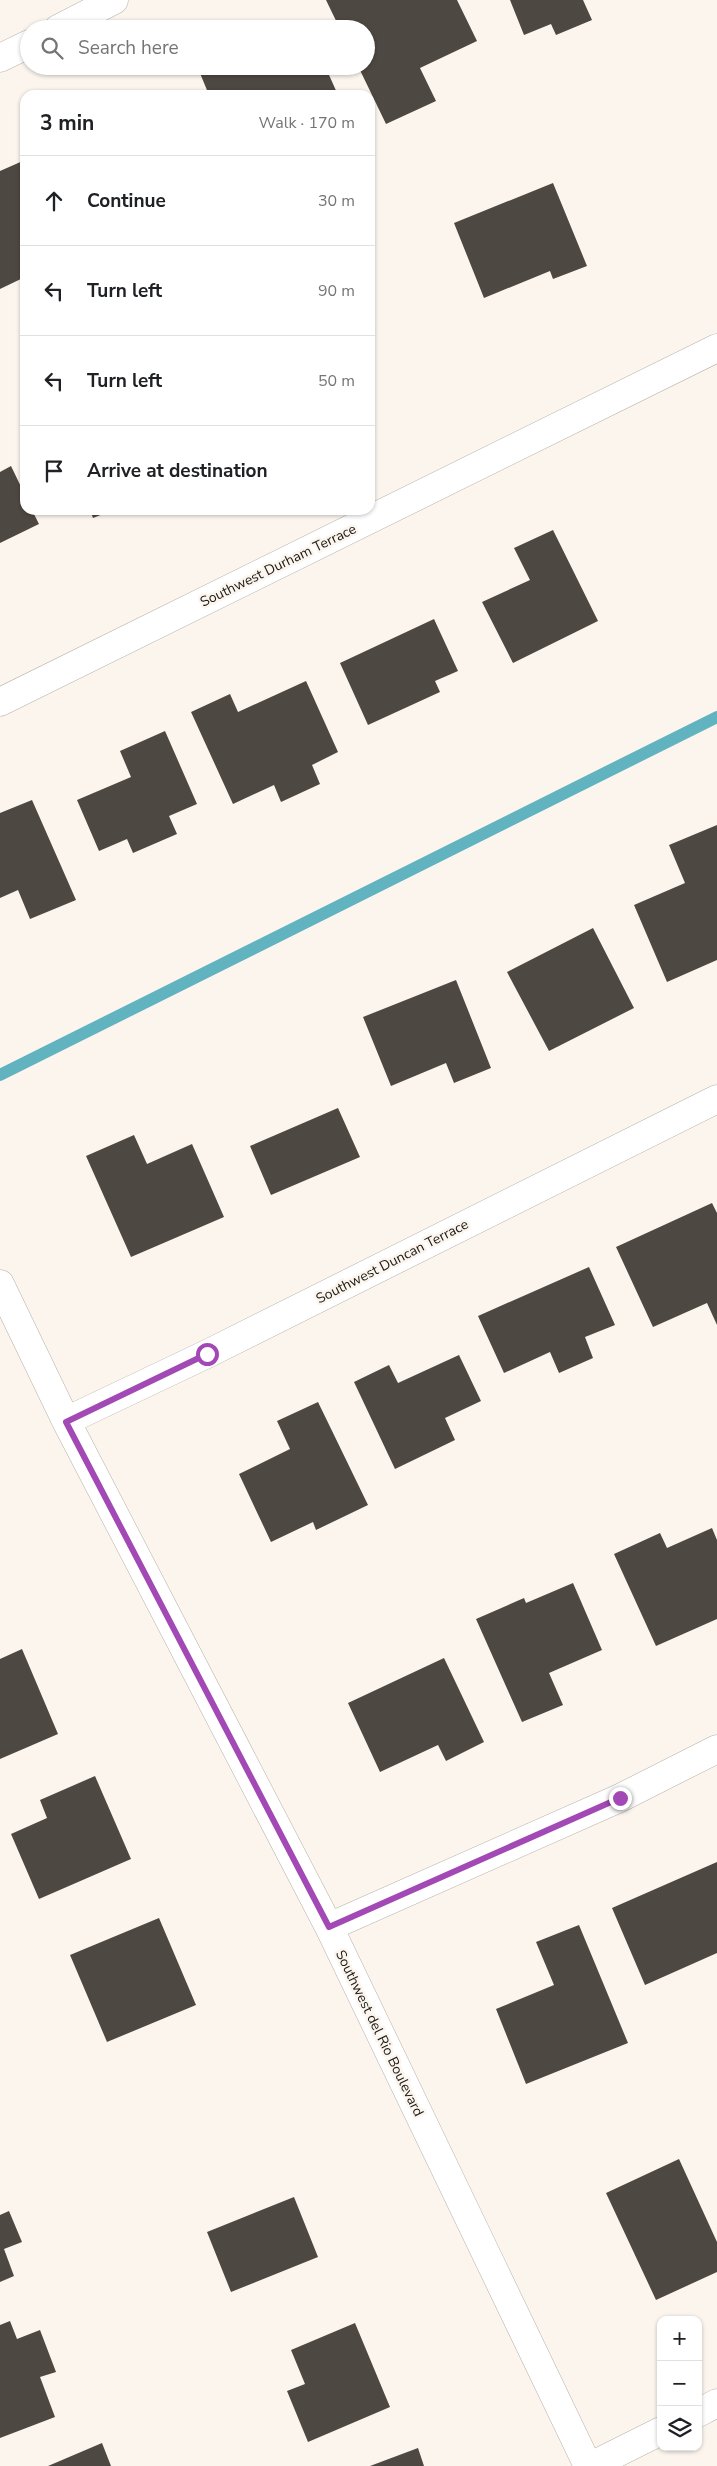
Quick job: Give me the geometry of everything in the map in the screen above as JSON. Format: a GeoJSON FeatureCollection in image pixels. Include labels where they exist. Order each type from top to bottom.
{"type":"FeatureCollection","features":[{"type":"Feature","properties":{"kind":"street"},"geometry":{"type":"LineString","coordinates":[[75,20],[114,0]]}},
{"type":"Feature","properties":{"kind":"street"},"geometry":{"type":"LineString","coordinates":[[0,58],[20,48]]}},
{"type":"Feature","properties":{"kind":"street","name":"Southwest Durham Terrace"},"geometry":{"type":"LineString","coordinates":[[0,702],[717,348]]}},
{"type":"Feature","properties":{"kind":"street","name":"Southwest Duncan Terrace"},"geometry":{"type":"LineString","coordinates":[[66,1422],[207,1354],[717,1099]]}},
{"type":"Feature","properties":{"kind":"street","name":"Southwest del Rio Boulevard"},"geometry":{"type":"LineString","coordinates":[[0,1284],[66,1422],[329,1927],[589,2466]]}},
{"type":"Feature","properties":{"kind":"street"},"geometry":{"type":"LineString","coordinates":[[329,1927],[620,1798],[717,1749]]}},
{"type":"Feature","properties":{"kind":"street"},"geometry":{"type":"LineString","coordinates":[[702,2411],[717,2403]]}},
{"type":"Feature","properties":{"kind":"street"},"geometry":{"type":"LineString","coordinates":[[589,2466],[657,2433]]}},
{"type":"Feature","properties":{"kind":"building"},"geometry":{"type":"Polygon","coordinates":[[[326,0],[457,0],[477,41],[420,68],[436,101],[386,124],[375,101],[375,90],[370,90],[362,75],[375,75],[375,20],[336,20],[326,0]]]}},
{"type":"Feature","properties":{"kind":"building"},"geometry":{"type":"Polygon","coordinates":[[[510,0],[583,0],[592,20],[556,35],[551,24],[524,35],[510,0]]]}},
{"type":"Feature","properties":{"kind":"building"},"geometry":{"type":"Polygon","coordinates":[[[201,75],[329,75],[336,90],[207,90],[201,75]]]}},
{"type":"Feature","properties":{"kind":"building"},"geometry":{"type":"Polygon","coordinates":[[[20,162],[20,279],[0,289],[0,171],[20,162]]]}},
{"type":"Feature","properties":{"kind":"building"},"geometry":{"type":"Polygon","coordinates":[[[553,183],[587,266],[553,279],[550,271],[484,298],[454,223],[553,183]]]}},
{"type":"Feature","properties":{"kind":"building"},"geometry":{"type":"Polygon","coordinates":[[[11,466],[20,485],[20,515],[34,515],[39,524],[0,543],[0,472],[11,466]]]}},
{"type":"Feature","properties":{"kind":"building"},"geometry":{"type":"Polygon","coordinates":[[[553,530],[598,621],[513,663],[482,602],[530,580],[514,548],[553,530]]]}},
{"type":"Feature","properties":{"kind":"building"},"geometry":{"type":"Polygon","coordinates":[[[434,619],[458,671],[435,681],[440,692],[368,725],[340,663],[434,619]]]}},
{"type":"Feature","properties":{"kind":"building"},"geometry":{"type":"Polygon","coordinates":[[[306,681],[338,752],[312,765],[320,784],[281,802],[274,785],[233,804],[191,712],[230,694],[238,712],[306,681]]]}},
{"type":"Feature","properties":{"kind":"building"},"geometry":{"type":"Polygon","coordinates":[[[165,731],[197,804],[169,816],[177,834],[133,853],[127,839],[99,851],[77,800],[131,777],[120,751],[165,731]]]}},
{"type":"Feature","properties":{"kind":"building"},"geometry":{"type":"Polygon","coordinates":[[[32,800],[76,900],[30,919],[18,890],[0,898],[0,813],[32,800]]]}},
{"type":"Feature","properties":{"kind":"building"},"geometry":{"type":"Polygon","coordinates":[[[717,825],[717,960],[667,982],[634,905],[685,883],[669,845],[717,825]]]}},
{"type":"Feature","properties":{"kind":"building"},"geometry":{"type":"Polygon","coordinates":[[[593,928],[634,1008],[549,1051],[507,972],[593,928]]]}},
{"type":"Feature","properties":{"kind":"building"},"geometry":{"type":"Polygon","coordinates":[[[456,980],[491,1068],[454,1083],[446,1063],[391,1086],[363,1017],[456,980]]]}},
{"type":"Feature","properties":{"kind":"building"},"geometry":{"type":"Polygon","coordinates":[[[338,1108],[360,1157],[271,1195],[250,1146],[338,1108]]]}},
{"type":"Feature","properties":{"kind":"building"},"geometry":{"type":"Polygon","coordinates":[[[134,1135],[147,1164],[192,1144],[224,1217],[131,1257],[86,1156],[134,1135]]]}},
{"type":"Feature","properties":{"kind":"building"},"geometry":{"type":"Polygon","coordinates":[[[712,1203],[717,1213],[717,1325],[707,1303],[653,1327],[616,1247],[712,1203]]]}},
{"type":"Feature","properties":{"kind":"building"},"geometry":{"type":"Polygon","coordinates":[[[589,1267],[615,1325],[585,1337],[593,1358],[559,1373],[550,1352],[504,1373],[478,1316],[589,1267]]]}},
{"type":"Feature","properties":{"kind":"building"},"geometry":{"type":"Polygon","coordinates":[[[459,1355],[481,1401],[445,1418],[455,1440],[395,1469],[354,1382],[389,1365],[398,1383],[459,1355]]]}},
{"type":"Feature","properties":{"kind":"building"},"geometry":{"type":"Polygon","coordinates":[[[318,1402],[368,1505],[316,1530],[313,1522],[271,1542],[239,1474],[290,1449],[277,1421],[318,1402]]]}},
{"type":"Feature","properties":{"kind":"building"},"geometry":{"type":"Polygon","coordinates":[[[712,1528],[717,1540],[717,1619],[656,1646],[614,1554],[660,1533],[667,1548],[712,1528]]]}},
{"type":"Feature","properties":{"kind":"building"},"geometry":{"type":"Polygon","coordinates":[[[573,1583],[602,1650],[549,1673],[563,1705],[522,1722],[476,1619],[524,1598],[526,1603],[573,1583]]]}},
{"type":"Feature","properties":{"kind":"building"},"geometry":{"type":"Polygon","coordinates":[[[22,1649],[58,1734],[0,1759],[0,1659],[22,1649]]]}},
{"type":"Feature","properties":{"kind":"building"},"geometry":{"type":"Polygon","coordinates":[[[444,1658],[484,1742],[446,1761],[438,1745],[380,1772],[348,1703],[444,1658]]]}},
{"type":"Feature","properties":{"kind":"building"},"geometry":{"type":"Polygon","coordinates":[[[95,1776],[131,1859],[39,1899],[11,1834],[47,1818],[40,1800],[95,1776]]]}},
{"type":"Feature","properties":{"kind":"building"},"geometry":{"type":"Polygon","coordinates":[[[717,1862],[717,1953],[645,1985],[612,1908],[717,1862]]]}},
{"type":"Feature","properties":{"kind":"building"},"geometry":{"type":"Polygon","coordinates":[[[159,1918],[196,2005],[107,2042],[70,1955],[159,1918]]]}},
{"type":"Feature","properties":{"kind":"building"},"geometry":{"type":"Polygon","coordinates":[[[579,1925],[628,2043],[526,2084],[496,2009],[554,1985],[536,1942],[579,1925]]]}},
{"type":"Feature","properties":{"kind":"building"},"geometry":{"type":"Polygon","coordinates":[[[679,2159],[717,2242],[717,2272],[656,2300],[606,2193],[679,2159]]]}},
{"type":"Feature","properties":{"kind":"building"},"geometry":{"type":"Polygon","coordinates":[[[294,2197],[318,2257],[231,2292],[207,2232],[294,2197]]]}},
{"type":"Feature","properties":{"kind":"building"},"geometry":{"type":"Polygon","coordinates":[[[9,2211],[22,2242],[4,2249],[14,2276],[0,2282],[0,2215],[9,2211]]]}},
{"type":"Feature","properties":{"kind":"building"},"geometry":{"type":"Polygon","coordinates":[[[10,2321],[17,2339],[40,2330],[56,2372],[40,2377],[55,2417],[0,2438],[0,2325],[10,2321]]]}},
{"type":"Feature","properties":{"kind":"building"},"geometry":{"type":"Polygon","coordinates":[[[355,2323],[390,2407],[308,2442],[287,2391],[305,2384],[291,2350],[355,2323]]]}},
{"type":"Feature","properties":{"kind":"building"},"geometry":{"type":"Polygon","coordinates":[[[102,2443],[111,2466],[48,2466],[102,2443]]]}},
{"type":"Feature","properties":{"kind":"building"},"geometry":{"type":"Polygon","coordinates":[[[418,2448],[424,2466],[370,2466],[418,2448]]]}},
{"type":"Feature","properties":{"kind":"waterway"},"geometry":{"type":"LineString","coordinates":[[0,1075],[717,717]]}},
{"type":"Feature","properties":{"kind":"route"},"geometry":{"type":"LineString","coordinates":[[207,1354],[66,1422],[329,1927],[620,1798]]}}]}
